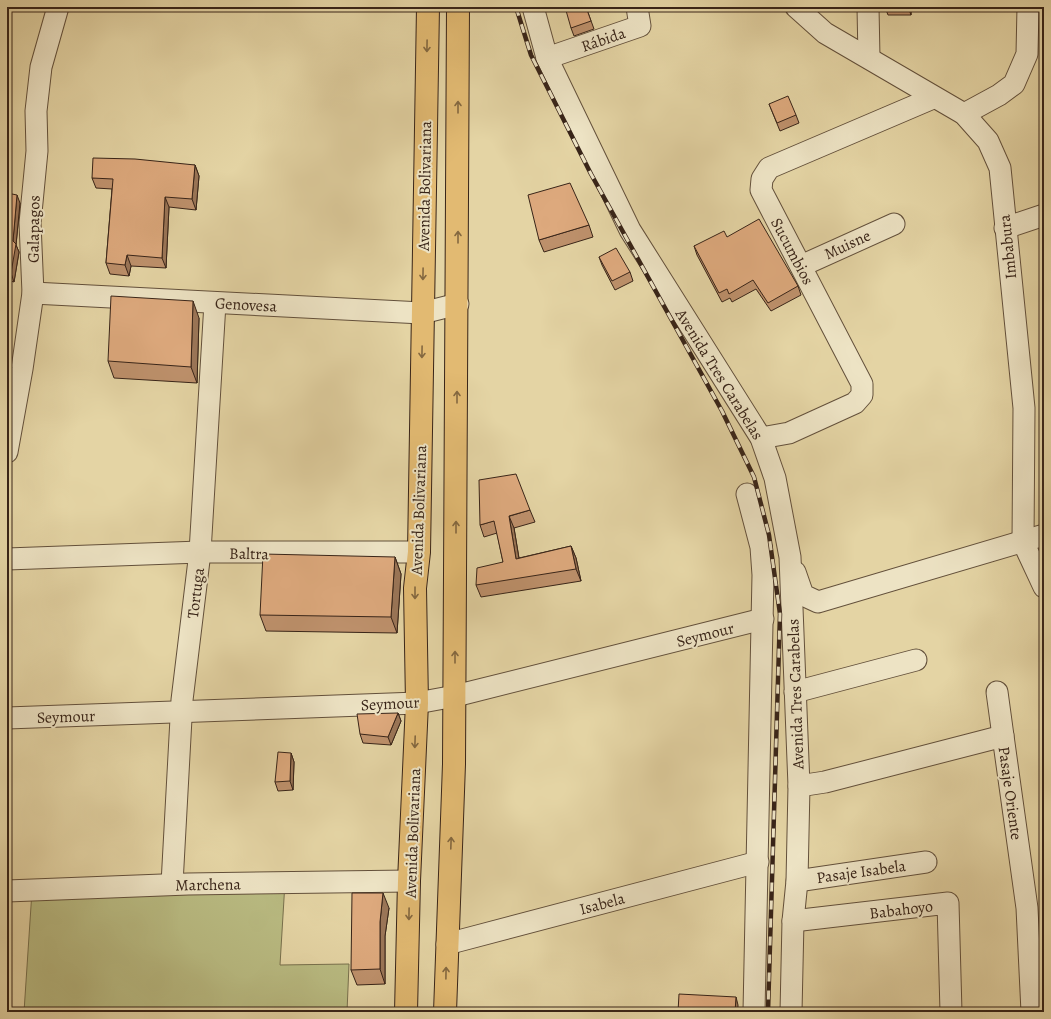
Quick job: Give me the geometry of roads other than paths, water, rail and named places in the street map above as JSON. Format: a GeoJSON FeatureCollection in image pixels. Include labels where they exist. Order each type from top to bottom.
{"type":"FeatureCollection","features":[{"type":"Feature","properties":{"kind":"main road","name":"Avenida Bolivariana"},"geometry":{"type":"LineString","coordinates":[[406,1012],[409,881],[417,703],[415,588],[419,552],[428,7]]}},
{"type":"Feature","properties":{"kind":"main road","name":"Avenida Bolivariana"},"geometry":{"type":"LineString","coordinates":[[445,1012],[455,696],[458,304],[458,7]]}},
{"type":"Feature","properties":{"kind":"street","name":"Galapagos"},"geometry":{"type":"LineString","coordinates":[[7,452],[22,369],[33,293],[30,223],[37,152],[36,111],[41,67],[58,7]]}},
{"type":"Feature","properties":{"kind":"street","name":"Avenida Tres Carabelas"},"geometry":{"type":"LineString","coordinates":[[532,7],[547,58],[630,230],[761,438],[774,478],[790,557],[799,786],[797,880],[793,921],[790,1012]]}},
{"type":"Feature","properties":{"kind":"street","name":"Rábida"},"geometry":{"type":"LineString","coordinates":[[547,58],[640,26],[637,7]]}},
{"type":"Feature","properties":{"kind":"street","name":"Imbabura"},"geometry":{"type":"LineString","coordinates":[[796,7],[825,33],[869,58],[933,98],[964,114],[988,141],[1000,168],[1024,408],[1023,542],[1044,587]]}},
{"type":"Feature","properties":{"kind":"street"},"geometry":{"type":"LineString","coordinates":[[868,7],[869,58]]}},
{"type":"Feature","properties":{"kind":"street"},"geometry":{"type":"LineString","coordinates":[[964,114],[999,95],[1014,84],[1028,54],[1028,7]]}},
{"type":"Feature","properties":{"kind":"street","name":"Sucumbios"},"geometry":{"type":"LineString","coordinates":[[761,438],[789,433],[855,403],[862,395],[862,384],[761,190],[762,179],[769,168],[933,98]]}},
{"type":"Feature","properties":{"kind":"street"},"geometry":{"type":"LineString","coordinates":[[1005,228],[1044,215]]}},
{"type":"Feature","properties":{"kind":"street","name":"Muisne"},"geometry":{"type":"LineString","coordinates":[[801,266],[894,224]]}},
{"type":"Feature","properties":{"kind":"street","name":"Genovesa"},"geometry":{"type":"LineString","coordinates":[[33,293],[422,313],[458,304]]}},
{"type":"Feature","properties":{"kind":"street","name":"Tortuga"},"geometry":{"type":"LineString","coordinates":[[172,884],[181,712],[200,552],[215,302]]}},
{"type":"Feature","properties":{"kind":"street"},"geometry":{"type":"LineString","coordinates":[[747,494],[761,547],[763,575],[754,1012]]}},
{"type":"Feature","properties":{"kind":"street"},"geometry":{"type":"LineString","coordinates":[[790,557],[803,595],[818,602],[1044,535]]}},
{"type":"Feature","properties":{"kind":"street","name":"Baltra"},"geometry":{"type":"LineString","coordinates":[[7,559],[200,552],[419,552]]}},
{"type":"Feature","properties":{"kind":"street","name":"Seymour"},"geometry":{"type":"LineString","coordinates":[[7,718],[417,703],[455,696],[762,620]]}},
{"type":"Feature","properties":{"kind":"street"},"geometry":{"type":"LineString","coordinates":[[795,692],[916,660]]}},
{"type":"Feature","properties":{"kind":"street"},"geometry":{"type":"LineString","coordinates":[[997,692],[1003,736]]}},
{"type":"Feature","properties":{"kind":"street","name":"Pasaje Oriente"},"geometry":{"type":"LineString","coordinates":[[799,786],[825,782],[1003,736],[1027,908],[1032,1012]]}},
{"type":"Feature","properties":{"kind":"street","name":"Isabela"},"geometry":{"type":"LineString","coordinates":[[447,944],[758,862]]}},
{"type":"Feature","properties":{"kind":"street","name":"Pasaje Isabela"},"geometry":{"type":"LineString","coordinates":[[797,880],[926,862]]}},
{"type":"Feature","properties":{"kind":"street","name":"Marchena"},"geometry":{"type":"LineString","coordinates":[[7,891],[172,884],[409,881]]}},
{"type":"Feature","properties":{"kind":"street","name":"Babahoyo"},"geometry":{"type":"LineString","coordinates":[[793,921],[948,903],[951,1012]]}},
{"type":"Feature","properties":{"kind":"railway"},"geometry":{"type":"LineString","coordinates":[[516,7],[531,55],[591,174],[722,411],[754,477],[769,535],[780,614],[768,1012]]}}]}
